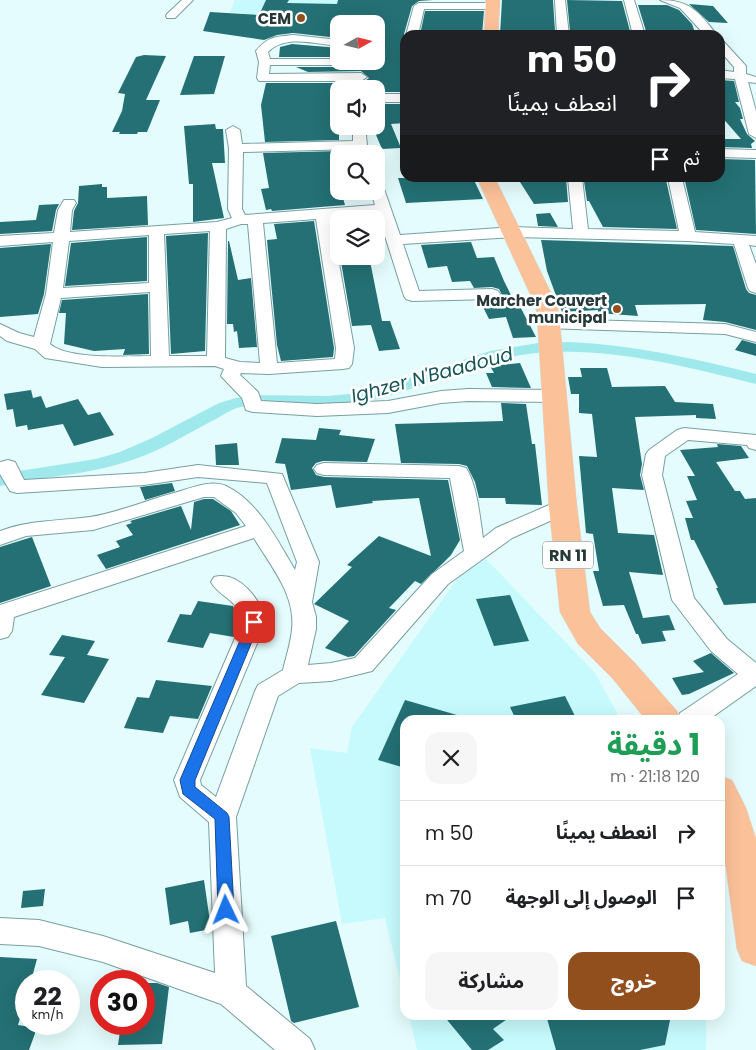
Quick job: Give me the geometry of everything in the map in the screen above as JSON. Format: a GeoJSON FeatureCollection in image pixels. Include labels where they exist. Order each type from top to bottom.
{"type":"FeatureCollection","features":[{"type":"Feature","properties":{"kind":"main road"},"geometry":{"type":"LineString","coordinates":[[490,30],[493,3]]}},
{"type":"Feature","properties":{"kind":"main road","name":"RN 11"},"geometry":{"type":"LineString","coordinates":[[488,182],[546,304],[551,337],[563,507],[575,612],[588,636],[624,671],[661,715]]}},
{"type":"Feature","properties":{"kind":"main road"},"geometry":{"type":"LineString","coordinates":[[725,800],[730,809],[740,848],[756,949]]}},
{"type":"Feature","properties":{"kind":"street"},"geometry":{"type":"LineString","coordinates":[[171,16],[188,0]]}},
{"type":"Feature","properties":{"kind":"street"},"geometry":{"type":"LineString","coordinates":[[560,0],[563,30]]}},
{"type":"Feature","properties":{"kind":"street"},"geometry":{"type":"LineString","coordinates":[[629,0],[638,30]]}},
{"type":"Feature","properties":{"kind":"street"},"geometry":{"type":"LineString","coordinates":[[665,0],[684,6],[706,30]]}},
{"type":"Feature","properties":{"kind":"street"},"geometry":{"type":"LineString","coordinates":[[413,30],[419,6],[436,2],[493,3]]}},
{"type":"Feature","properties":{"kind":"street"},"geometry":{"type":"LineString","coordinates":[[330,42],[293,38],[272,41],[262,51],[265,62],[263,78],[330,81]]}},
{"type":"Feature","properties":{"kind":"street"},"geometry":{"type":"LineString","coordinates":[[725,50],[751,79],[756,134]]}},
{"type":"Feature","properties":{"kind":"street"},"geometry":{"type":"LineString","coordinates":[[265,62],[330,62]]}},
{"type":"Feature","properties":{"kind":"street"},"geometry":{"type":"LineString","coordinates":[[725,75],[751,79]]}},
{"type":"Feature","properties":{"kind":"street"},"geometry":{"type":"LineString","coordinates":[[306,89],[330,89]]}},
{"type":"Feature","properties":{"kind":"street"},"geometry":{"type":"LineString","coordinates":[[385,98],[400,98]]}},
{"type":"Feature","properties":{"kind":"street"},"geometry":{"type":"LineString","coordinates":[[233,130],[236,148],[234,210],[247,219],[269,369]]}},
{"type":"Feature","properties":{"kind":"street"},"geometry":{"type":"LineString","coordinates":[[236,148],[274,146],[330,148]]}},
{"type":"Feature","properties":{"kind":"street"},"geometry":{"type":"LineString","coordinates":[[725,153],[756,154]]}},
{"type":"Feature","properties":{"kind":"street"},"geometry":{"type":"LineString","coordinates":[[575,182],[581,233]]}},
{"type":"Feature","properties":{"kind":"street"},"geometry":{"type":"LineString","coordinates":[[676,182],[688,236]]}},
{"type":"Feature","properties":{"kind":"street"},"geometry":{"type":"LineString","coordinates":[[381,200],[396,240],[412,296],[492,294]]}},
{"type":"Feature","properties":{"kind":"street"},"geometry":{"type":"LineString","coordinates":[[41,345],[54,294],[65,210],[69,203]]}},
{"type":"Feature","properties":{"kind":"street"},"geometry":{"type":"LineString","coordinates":[[0,241],[218,226],[247,219],[385,209]]}},
{"type":"Feature","properties":{"kind":"street"},"geometry":{"type":"LineString","coordinates":[[0,329],[13,337],[41,345],[50,354],[102,362],[216,361],[235,366],[269,369],[343,364],[345,348],[323,213]]}},
{"type":"Feature","properties":{"kind":"street"},"geometry":{"type":"LineString","coordinates":[[216,361],[218,226]]}},
{"type":"Feature","properties":{"kind":"street"},"geometry":{"type":"LineString","coordinates":[[156,231],[160,362]]}},
{"type":"Feature","properties":{"kind":"street"},"geometry":{"type":"LineString","coordinates":[[396,240],[512,232],[688,236],[748,240],[756,288]]}},
{"type":"Feature","properties":{"kind":"street"},"geometry":{"type":"LineString","coordinates":[[54,294],[158,287]]}},
{"type":"Feature","properties":{"kind":"street"},"geometry":{"type":"LineString","coordinates":[[551,337],[725,329],[756,337]]}},
{"type":"Feature","properties":{"kind":"street"},"geometry":{"type":"LineString","coordinates":[[235,366],[230,376],[252,401],[317,410],[388,407],[468,395],[555,396]]}},
{"type":"Feature","properties":{"kind":"street"},"geometry":{"type":"LineString","coordinates":[[696,715],[756,675],[719,645],[683,600],[652,475],[656,454],[684,434],[754,440],[756,444]]}},
{"type":"Feature","properties":{"kind":"street"},"geometry":{"type":"LineString","coordinates":[[4,467],[17,487],[144,479],[198,471],[275,478],[308,562],[300,603]]}},
{"type":"Feature","properties":{"kind":"street"},"geometry":{"type":"LineString","coordinates":[[324,469],[459,472],[475,554]]}},
{"type":"Feature","properties":{"kind":"street"},"geometry":{"type":"LineString","coordinates":[[0,538],[23,530],[93,523],[203,491],[218,490],[244,508],[297,590],[304,617],[304,629],[294,675]]}},
{"type":"Feature","properties":{"kind":"street"},"geometry":{"type":"LineString","coordinates":[[231,993],[222,817],[267,691],[294,675],[331,672],[363,665],[440,579],[504,533],[563,507]]}},
{"type":"Feature","properties":{"kind":"street"},"geometry":{"type":"LineString","coordinates":[[1,619],[259,529]]}},
{"type":"Feature","properties":{"kind":"street"},"geometry":{"type":"LineString","coordinates":[[222,582],[240,593],[253,610],[254,622],[188,780],[188,790],[222,817]]}},
{"type":"Feature","properties":{"kind":"street"},"geometry":{"type":"LineString","coordinates":[[0,931],[39,933],[103,949],[231,993],[299,1050]]}},
{"type":"Feature","properties":{"kind":"shaded area"},"geometry":{"type":"Polygon","coordinates":[[[235,0],[389,0],[238,23],[243,13],[230,12],[235,0]]]}},
{"type":"Feature","properties":{"kind":"shaded area"},"geometry":{"type":"Polygon","coordinates":[[[486,559],[595,673],[618,715],[400,715],[400,980],[385,918],[342,924],[310,748],[347,753],[352,727],[460,575],[486,559]]]}},
{"type":"Feature","properties":{"kind":"shaded area"},"geometry":{"type":"Polygon","coordinates":[[[410,1020],[706,1020],[706,1050],[417,1050],[410,1020]]]}},
{"type":"Feature","properties":{"kind":"building"},"geometry":{"type":"Polygon","coordinates":[[[266,0],[289,0],[287,3],[337,4],[338,0],[433,0],[419,1],[412,6],[405,30],[400,30],[400,92],[385,92],[385,80],[366,80],[369,78],[361,71],[308,72],[296,67],[330,67],[330,70],[385,70],[385,15],[330,15],[330,37],[293,33],[277,35],[264,40],[203,31],[210,12],[259,15],[266,0]]]}},
{"type":"Feature","properties":{"kind":"building"},"geometry":{"type":"Polygon","coordinates":[[[502,0],[553,0],[555,30],[500,30],[502,0]]]}},
{"type":"Feature","properties":{"kind":"building"},"geometry":{"type":"Polygon","coordinates":[[[567,0],[622,1],[630,30],[570,30],[567,0]]]}},
{"type":"Feature","properties":{"kind":"building"},"geometry":{"type":"Polygon","coordinates":[[[689,4],[713,6],[728,23],[709,22],[689,4]]]}},
{"type":"Feature","properties":{"kind":"building"},"geometry":{"type":"Polygon","coordinates":[[[638,5],[667,5],[679,10],[692,24],[694,30],[646,30],[638,5]]]}},
{"type":"Feature","properties":{"kind":"building"},"geometry":{"type":"Polygon","coordinates":[[[425,11],[484,11],[482,30],[421,30],[425,11]]]}},
{"type":"Feature","properties":{"kind":"building"},"geometry":{"type":"Polygon","coordinates":[[[292,44],[330,47],[330,57],[279,57],[280,47],[292,44]]]}},
{"type":"Feature","properties":{"kind":"building"},"geometry":{"type":"Polygon","coordinates":[[[144,55],[166,56],[146,100],[160,100],[147,132],[119,134],[120,132],[112,132],[122,111],[125,94],[118,93],[136,57],[144,55]]]}},
{"type":"Feature","properties":{"kind":"building"},"geometry":{"type":"Polygon","coordinates":[[[194,56],[225,56],[214,94],[180,95],[194,56]]]}},
{"type":"Feature","properties":{"kind":"building"},"geometry":{"type":"Polygon","coordinates":[[[725,80],[734,81],[739,102],[735,102],[740,108],[743,119],[740,119],[747,134],[755,141],[751,144],[752,148],[725,147],[725,139],[741,139],[725,121],[725,80]]]}},
{"type":"Feature","properties":{"kind":"building"},"geometry":{"type":"Polygon","coordinates":[[[266,83],[330,83],[330,135],[339,135],[339,140],[265,142],[261,105],[266,83]]]}},
{"type":"Feature","properties":{"kind":"building"},"geometry":{"type":"Polygon","coordinates":[[[385,104],[400,104],[400,123],[391,124],[400,148],[385,149],[385,145],[380,145],[376,135],[385,135],[385,104]]]}},
{"type":"Feature","properties":{"kind":"building"},"geometry":{"type":"Polygon","coordinates":[[[215,124],[216,129],[223,129],[225,163],[212,163],[224,218],[193,222],[193,184],[189,184],[184,126],[215,124]]]}},
{"type":"Feature","properties":{"kind":"building"},"geometry":{"type":"Polygon","coordinates":[[[330,151],[330,200],[344,200],[345,205],[266,210],[261,189],[269,188],[263,153],[330,151]]]}},
{"type":"Feature","properties":{"kind":"building"},"geometry":{"type":"Polygon","coordinates":[[[725,159],[755,160],[756,234],[696,230],[685,182],[725,182],[725,159]]]}},
{"type":"Feature","properties":{"kind":"building"},"geometry":{"type":"Polygon","coordinates":[[[398,178],[400,178],[400,182],[475,182],[483,199],[406,203],[398,178]]]}},
{"type":"Feature","properties":{"kind":"building"},"geometry":{"type":"Polygon","coordinates":[[[520,182],[566,182],[568,202],[534,204],[520,182]]]}},
{"type":"Feature","properties":{"kind":"building"},"geometry":{"type":"Polygon","coordinates":[[[584,182],[666,182],[677,229],[603,227],[589,201],[587,201],[584,182]]]}},
{"type":"Feature","properties":{"kind":"building"},"geometry":{"type":"Polygon","coordinates":[[[102,184],[102,187],[107,187],[107,198],[147,196],[148,225],[72,230],[74,211],[78,203],[79,186],[102,184]]]}},
{"type":"Feature","properties":{"kind":"building"},"geometry":{"type":"Polygon","coordinates":[[[59,204],[52,231],[0,234],[0,222],[36,220],[39,205],[59,204]]]}},
{"type":"Feature","properties":{"kind":"building"},"geometry":{"type":"Polygon","coordinates":[[[550,213],[558,227],[538,226],[536,214],[550,213]]]}},
{"type":"Feature","properties":{"kind":"building"},"geometry":{"type":"Polygon","coordinates":[[[314,221],[334,348],[333,357],[281,361],[277,345],[267,240],[277,239],[274,224],[314,221]]]}},
{"type":"Feature","properties":{"kind":"building"},"geometry":{"type":"Polygon","coordinates":[[[208,233],[205,351],[171,354],[166,236],[208,233]]]}},
{"type":"Feature","properties":{"kind":"building"},"geometry":{"type":"Polygon","coordinates":[[[147,237],[147,281],[65,286],[71,243],[147,237]]]}},
{"type":"Feature","properties":{"kind":"building"},"geometry":{"type":"Polygon","coordinates":[[[541,240],[733,246],[746,289],[749,293],[756,295],[756,330],[725,322],[703,320],[706,304],[635,305],[638,316],[598,313],[598,310],[562,312],[547,271],[541,240]]]}},
{"type":"Feature","properties":{"kind":"building"},"geometry":{"type":"Polygon","coordinates":[[[228,241],[238,280],[251,278],[257,347],[239,348],[237,331],[234,332],[233,324],[227,324],[228,241]]]}},
{"type":"Feature","properties":{"kind":"building"},"geometry":{"type":"Polygon","coordinates":[[[471,242],[477,258],[494,257],[511,295],[514,295],[536,337],[513,338],[506,317],[489,319],[480,301],[499,299],[502,295],[499,289],[492,287],[474,288],[470,281],[452,282],[447,266],[428,268],[421,245],[471,242]]]}},
{"type":"Feature","properties":{"kind":"building"},"geometry":{"type":"Polygon","coordinates":[[[51,244],[44,294],[38,314],[0,317],[0,248],[51,244]]]}},
{"type":"Feature","properties":{"kind":"building"},"geometry":{"type":"Polygon","coordinates":[[[342,265],[371,265],[382,321],[390,321],[400,349],[379,351],[371,325],[352,326],[342,265]]]}},
{"type":"Feature","properties":{"kind":"building"},"geometry":{"type":"Polygon","coordinates":[[[148,294],[149,354],[123,355],[125,349],[94,351],[64,344],[66,313],[59,313],[62,300],[148,294]]]}},
{"type":"Feature","properties":{"kind":"building"},"geometry":{"type":"Polygon","coordinates":[[[742,340],[756,344],[756,356],[735,350],[742,340]]]}},
{"type":"Feature","properties":{"kind":"building"},"geometry":{"type":"Polygon","coordinates":[[[520,363],[531,388],[492,387],[486,373],[494,373],[490,366],[520,363]]]}},
{"type":"Feature","properties":{"kind":"building"},"geometry":{"type":"Polygon","coordinates":[[[580,368],[607,368],[612,387],[665,386],[675,402],[713,404],[716,419],[696,418],[696,415],[635,417],[642,464],[640,475],[644,490],[612,488],[618,533],[654,535],[663,575],[629,572],[643,618],[669,615],[675,630],[662,631],[666,641],[642,644],[624,605],[603,606],[593,571],[599,571],[593,534],[586,533],[579,456],[597,457],[592,414],[579,413],[579,394],[571,394],[568,377],[582,377],[580,368]]]}},
{"type":"Feature","properties":{"kind":"building"},"geometry":{"type":"Polygon","coordinates":[[[31,390],[33,398],[41,396],[46,408],[78,399],[88,415],[100,412],[114,435],[74,446],[63,424],[28,430],[27,425],[16,427],[13,409],[7,410],[4,394],[31,390]]]}},
{"type":"Feature","properties":{"kind":"building"},"geometry":{"type":"Polygon","coordinates":[[[501,403],[526,404],[532,444],[535,444],[542,505],[506,504],[505,498],[479,498],[475,482],[467,466],[459,464],[401,463],[395,424],[503,421],[501,403]]]}},
{"type":"Feature","properties":{"kind":"building"},"geometry":{"type":"Polygon","coordinates":[[[319,428],[341,430],[339,435],[375,439],[367,462],[323,461],[316,463],[312,468],[316,475],[324,477],[448,480],[460,540],[451,555],[442,564],[421,584],[415,581],[389,608],[396,610],[354,656],[348,657],[325,648],[349,621],[314,604],[352,567],[347,565],[379,536],[431,556],[419,498],[372,501],[373,503],[336,508],[331,485],[291,490],[285,464],[275,463],[282,438],[316,440],[319,428]]]}},
{"type":"Feature","properties":{"kind":"building"},"geometry":{"type":"Polygon","coordinates":[[[237,443],[239,465],[216,465],[215,445],[237,443]]]}},
{"type":"Feature","properties":{"kind":"building"},"geometry":{"type":"Polygon","coordinates":[[[717,444],[741,446],[749,458],[716,462],[735,491],[740,491],[745,499],[756,498],[756,603],[724,605],[716,588],[718,588],[694,540],[691,540],[685,518],[693,518],[686,501],[697,500],[687,476],[695,476],[680,450],[718,447],[717,444]]]}},
{"type":"Feature","properties":{"kind":"building"},"geometry":{"type":"Polygon","coordinates":[[[172,483],[175,491],[145,500],[140,487],[172,483]]]}},
{"type":"Feature","properties":{"kind":"building"},"geometry":{"type":"Polygon","coordinates":[[[213,499],[231,511],[240,525],[106,569],[97,555],[120,547],[116,541],[133,535],[126,525],[132,523],[130,521],[181,506],[191,530],[194,502],[213,499]]]}},
{"type":"Feature","properties":{"kind":"building"},"geometry":{"type":"Polygon","coordinates":[[[32,537],[51,586],[0,603],[0,547],[32,537]]]}},
{"type":"Feature","properties":{"kind":"building"},"geometry":{"type":"Polygon","coordinates":[[[510,595],[529,641],[494,646],[476,599],[510,595]]]}},
{"type":"Feature","properties":{"kind":"building"},"geometry":{"type":"Polygon","coordinates":[[[198,601],[233,606],[240,622],[234,637],[210,633],[203,648],[167,642],[180,614],[191,615],[198,601]]]}},
{"type":"Feature","properties":{"kind":"building"},"geometry":{"type":"Polygon","coordinates":[[[62,635],[95,641],[87,655],[109,659],[84,703],[41,695],[65,657],[49,655],[62,635]]]}},
{"type":"Feature","properties":{"kind":"building"},"geometry":{"type":"Polygon","coordinates":[[[711,653],[734,673],[689,694],[682,695],[672,678],[704,672],[693,661],[711,653]]]}},
{"type":"Feature","properties":{"kind":"building"},"geometry":{"type":"Polygon","coordinates":[[[156,680],[212,686],[198,719],[170,716],[163,733],[124,728],[137,697],[149,698],[156,680]]]}},
{"type":"Feature","properties":{"kind":"building"},"geometry":{"type":"Polygon","coordinates":[[[565,696],[574,715],[514,715],[510,707],[565,696]]]}},
{"type":"Feature","properties":{"kind":"building"},"geometry":{"type":"Polygon","coordinates":[[[405,700],[457,715],[400,715],[400,767],[378,760],[405,700]]]}},
{"type":"Feature","properties":{"kind":"building"},"geometry":{"type":"Polygon","coordinates":[[[204,880],[211,929],[190,933],[188,921],[170,925],[165,888],[204,880]]]}},
{"type":"Feature","properties":{"kind":"building"},"geometry":{"type":"Polygon","coordinates":[[[45,889],[43,906],[21,908],[23,891],[45,889]]]}},
{"type":"Feature","properties":{"kind":"building"},"geometry":{"type":"Polygon","coordinates":[[[336,921],[359,1007],[294,1023],[291,1021],[271,936],[336,921]]]}},
{"type":"Feature","properties":{"kind":"building"},"geometry":{"type":"Polygon","coordinates":[[[0,957],[37,959],[34,970],[15,970],[15,1035],[34,1035],[29,1050],[0,1050],[0,957]]]}},
{"type":"Feature","properties":{"kind":"building"},"geometry":{"type":"Polygon","coordinates":[[[155,983],[169,987],[162,1044],[118,1045],[119,1035],[155,1035],[155,983]]]}},
{"type":"Feature","properties":{"kind":"building"},"geometry":{"type":"Polygon","coordinates":[[[447,1020],[506,1020],[493,1029],[504,1040],[488,1050],[472,1050],[447,1020]]]}},
{"type":"Feature","properties":{"kind":"building"},"geometry":{"type":"Polygon","coordinates":[[[547,1020],[670,1020],[665,1045],[640,1050],[556,1050],[547,1020]]]}},
{"type":"Feature","properties":{"kind":"waterway","name":"Ighzer N'Baadoud"},"geometry":{"type":"LineString","coordinates":[[0,480],[96,465],[127,456],[236,403],[255,401],[328,401],[359,398],[404,386],[456,367],[508,352],[538,348],[601,348],[665,357],[756,379]]}},
{"type":"Feature","properties":{"kind":"place","name":"CEM"},"geometry":{"type":"Point","coordinates":[301,18]}},
{"type":"Feature","properties":{"kind":"place","name":"Marcher Couvert municipal"},"geometry":{"type":"Point","coordinates":[617,309]}},
{"type":"Feature","properties":{"kind":"route"},"geometry":{"type":"LineString","coordinates":[[226,910],[222,817],[188,790],[188,780],[254,622]]}}]}
